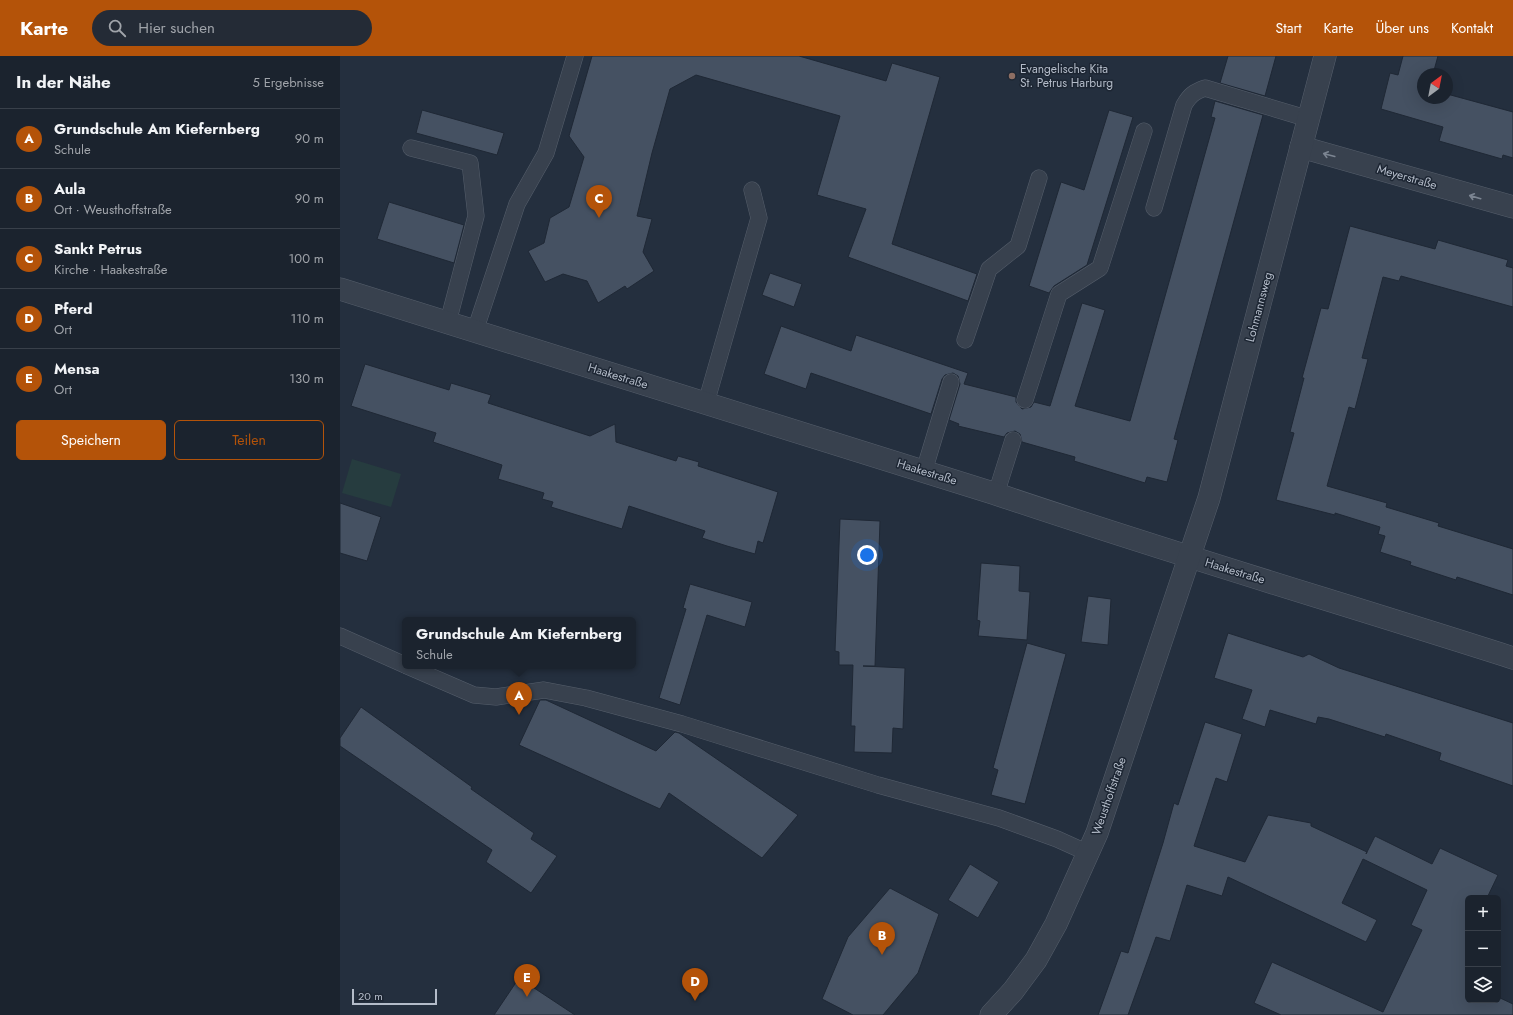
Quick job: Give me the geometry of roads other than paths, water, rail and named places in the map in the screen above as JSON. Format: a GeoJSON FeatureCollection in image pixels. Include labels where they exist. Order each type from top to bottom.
{"type":"FeatureCollection","features":[{"type":"Feature","properties":{"kind":"street","name":"Lohmannsweg"},"geometry":{"type":"LineString","coordinates":[[1189,557],[1209,498],[1325,56]]}},
{"type":"Feature","properties":{"kind":"street","name":"Meyerstraße"},"geometry":{"type":"LineString","coordinates":[[1302,147],[1513,208]]}},
{"type":"Feature","properties":{"kind":"street","name":"Haakestraße"},"geometry":{"type":"LineString","coordinates":[[340,288],[1513,658]]}},
{"type":"Feature","properties":{"kind":"street","name":"Weusthoffstraße"},"geometry":{"type":"LineString","coordinates":[[991,1015],[1013,991],[1036,960],[1056,924],[1088,854],[1100,826],[1189,557]]}},
{"type":"Feature","properties":{"kind":"lane"},"geometry":{"type":"LineString","coordinates":[[475,331],[517,204],[546,153],[575,56]]}},
{"type":"Feature","properties":{"kind":"lane"},"geometry":{"type":"LineString","coordinates":[[1154,208],[1184,105],[1189,96],[1195,91],[1205,88],[1309,120]]}},
{"type":"Feature","properties":{"kind":"lane"},"geometry":{"type":"LineString","coordinates":[[1025,400],[1059,294],[1100,268],[1144,131]]}},
{"type":"Feature","properties":{"kind":"lane"},"geometry":{"type":"LineString","coordinates":[[411,148],[470,163],[476,216],[448,322]]}},
{"type":"Feature","properties":{"kind":"lane"},"geometry":{"type":"LineString","coordinates":[[965,340],[989,269],[1018,246],[1039,178]]}},
{"type":"Feature","properties":{"kind":"lane"},"geometry":{"type":"LineString","coordinates":[[706,403],[758,218],[752,190]]}},
{"type":"Feature","properties":{"kind":"lane"},"geometry":{"type":"LineString","coordinates":[[924,471],[951,382]]}},
{"type":"Feature","properties":{"kind":"lane"},"geometry":{"type":"LineString","coordinates":[[996,494],[1013,440]]}},
{"type":"Feature","properties":{"kind":"lane"},"geometry":{"type":"LineString","coordinates":[[340,636],[402,664]]}},
{"type":"Feature","properties":{"kind":"lane"},"geometry":{"type":"LineString","coordinates":[[413,669],[474,695],[496,697],[544,690],[586,698],[682,724],[878,785],[999,818],[1057,839],[1088,854]]}},
{"type":"Feature","properties":{"kind":"place","name":"Evangelische Kita St. Petrus Harburg"},"geometry":{"type":"Point","coordinates":[1012,76]}},
{"type":"Feature","properties":{"kind":"place","name":"Sankt Petrus"},"geometry":{"type":"Point","coordinates":[599,218]}},
{"type":"Feature","properties":{"kind":"place","name":"Grundschule Am Kiefernberg"},"geometry":{"type":"Point","coordinates":[519,715]}},
{"type":"Feature","properties":{"kind":"place","name":"Aula"},"geometry":{"type":"Point","coordinates":[882,955]}},
{"type":"Feature","properties":{"kind":"place","name":"Mensa"},"geometry":{"type":"Point","coordinates":[527,997]}},
{"type":"Feature","properties":{"kind":"place","name":"Pferd"},"geometry":{"type":"Point","coordinates":[695,1001]}}]}
